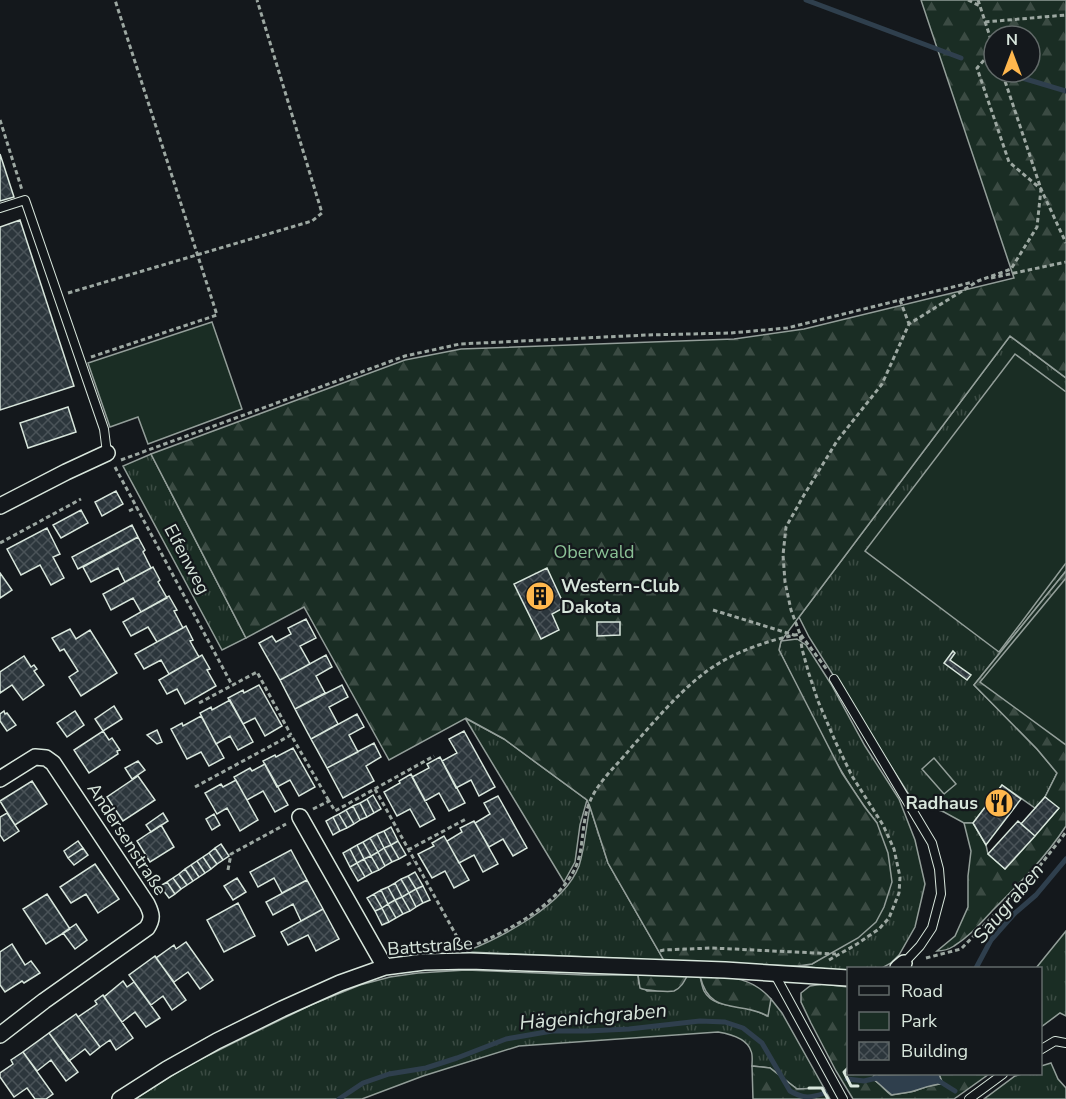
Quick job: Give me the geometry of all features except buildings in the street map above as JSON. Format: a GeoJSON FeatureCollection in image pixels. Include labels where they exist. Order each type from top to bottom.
{"type":"FeatureCollection","features":[{"type":"Feature","properties":{"kind":"street"},"geometry":{"type":"LineString","coordinates":[[0,506],[66,472],[110,458]]}},
{"type":"Feature","properties":{"kind":"street","name":"Andersenstraße"},"geometry":{"type":"LineString","coordinates":[[0,779],[35,757],[46,758],[53,763],[147,904],[152,913],[152,920],[147,928],[0,1035]]}},
{"type":"Feature","properties":{"kind":"street"},"geometry":{"type":"LineString","coordinates":[[300,816],[385,967]]}},
{"type":"Feature","properties":{"kind":"street","name":"Battstraße"},"geometry":{"type":"LineString","coordinates":[[120,1099],[177,1064],[263,1018],[340,983],[385,967],[467,955],[847,978]]}},
{"type":"Feature","properties":{"kind":"lane"},"geometry":{"type":"LineString","coordinates":[[0,208],[26,200],[104,429],[110,458]]}},
{"type":"Feature","properties":{"kind":"lane"},"geometry":{"type":"LineString","coordinates":[[834,679],[932,843],[939,869],[940,894],[932,928],[920,946],[901,966]]}},
{"type":"Feature","properties":{"kind":"lane"},"geometry":{"type":"LineString","coordinates":[[774,974],[843,1099]]}},
{"type":"Feature","properties":{"kind":"lane"},"geometry":{"type":"LineString","coordinates":[[1042,1049],[1056,1041],[1066,1043]]}},
{"type":"Feature","properties":{"kind":"lane"},"geometry":{"type":"LineString","coordinates":[[969,1099],[1002,1075]]}},
{"type":"Feature","properties":{"kind":"path"},"geometry":{"type":"LineString","coordinates":[[80,360],[217,315],[116,0]]}},
{"type":"Feature","properties":{"kind":"path"},"geometry":{"type":"LineString","coordinates":[[58,296],[312,221],[322,213],[257,0]]}},
{"type":"Feature","properties":{"kind":"path"},"geometry":{"type":"LineString","coordinates":[[968,0],[980,6]]}},
{"type":"Feature","properties":{"kind":"path"},"geometry":{"type":"LineString","coordinates":[[978,0],[985,22],[1066,15]]}},
{"type":"Feature","properties":{"kind":"path"},"geometry":{"type":"LineString","coordinates":[[982,62],[976,68],[1009,162],[1041,189]]}},
{"type":"Feature","properties":{"kind":"path"},"geometry":{"type":"LineString","coordinates":[[1006,84],[1041,189],[1066,243]]}},
{"type":"Feature","properties":{"kind":"path"},"geometry":{"type":"LineString","coordinates":[[0,120],[26,200]]}},
{"type":"Feature","properties":{"kind":"path"},"geometry":{"type":"LineString","coordinates":[[810,975],[838,954],[873,933],[889,918],[899,893],[900,877],[894,849],[883,825],[852,776],[818,701],[785,582],[783,555],[786,527],[837,441],[882,384],[909,324],[978,281],[1011,269],[1037,227],[1041,189]]}},
{"type":"Feature","properties":{"kind":"path"},"geometry":{"type":"LineString","coordinates":[[110,458],[405,356],[460,344],[731,333],[787,328],[1066,262]]}},
{"type":"Feature","properties":{"kind":"path"},"geometry":{"type":"LineString","coordinates":[[900,300],[909,324]]}},
{"type":"Feature","properties":{"kind":"path","name":"Elfenweg"},"geometry":{"type":"LineString","coordinates":[[110,458],[232,685]]}},
{"type":"Feature","properties":{"kind":"path"},"geometry":{"type":"LineString","coordinates":[[0,543],[81,499]]}},
{"type":"Feature","properties":{"kind":"path"},"geometry":{"type":"LineString","coordinates":[[129,511],[137,507]]}},
{"type":"Feature","properties":{"kind":"path"},"geometry":{"type":"LineString","coordinates":[[713,610],[798,635],[834,679]]}},
{"type":"Feature","properties":{"kind":"path"},"geometry":{"type":"LineString","coordinates":[[375,789],[467,955],[488,939],[545,904],[564,886],[579,857],[583,825],[592,796],[600,783],[654,721],[683,692],[704,673],[726,660],[761,645],[798,635]]}},
{"type":"Feature","properties":{"kind":"path"},"geometry":{"type":"LineString","coordinates":[[199,703],[257,672],[335,811],[434,756]]}},
{"type":"Feature","properties":{"kind":"path"},"geometry":{"type":"LineString","coordinates":[[195,787],[291,735]]}},
{"type":"Feature","properties":{"kind":"path"},"geometry":{"type":"LineString","coordinates":[[228,870],[231,854],[329,801]]}},
{"type":"Feature","properties":{"kind":"path"},"geometry":{"type":"LineString","coordinates":[[382,819],[389,815]]}},
{"type":"Feature","properties":{"kind":"path"},"geometry":{"type":"LineString","coordinates":[[408,850],[466,819]]}},
{"type":"Feature","properties":{"kind":"path"},"geometry":{"type":"LineString","coordinates":[[901,966],[961,949],[1032,876],[1066,832]]}},
{"type":"Feature","properties":{"kind":"path"},"geometry":{"type":"LineString","coordinates":[[407,865],[414,861]]}},
{"type":"Feature","properties":{"kind":"path"},"geometry":{"type":"LineString","coordinates":[[655,953],[664,950],[712,948],[838,954]]}},
{"type":"Feature","properties":{"kind":"green space","name":"Oberwald"},"geometry":{"type":"Polygon","coordinates":[[[921,0],[1066,0],[1066,378],[1010,336],[781,641],[779,650],[842,773],[877,823],[888,853],[892,882],[884,907],[876,922],[858,938],[812,964],[798,966],[666,964],[608,863],[587,800],[504,739],[466,718],[389,760],[304,607],[246,638],[151,454],[405,360],[461,349],[734,339],[804,329],[1014,278],[921,0]]]}},
{"type":"Feature","properties":{"kind":"green space"},"geometry":{"type":"Polygon","coordinates":[[[212,322],[242,409],[148,444],[138,417],[110,427],[88,363],[212,322]]]}},
{"type":"Feature","properties":{"kind":"green space"},"geometry":{"type":"Polygon","coordinates":[[[1010,336],[1066,378],[1066,571],[974,685],[1037,749],[1057,773],[1045,797],[1035,808],[1002,785],[973,823],[964,823],[944,812],[913,801],[809,637],[799,617],[1010,336]]]}},
{"type":"Feature","properties":{"kind":"green space"},"geometry":{"type":"Polygon","coordinates":[[[1015,354],[1066,392],[1066,563],[999,652],[865,551],[1015,354]]]}},
{"type":"Feature","properties":{"kind":"green space"},"geometry":{"type":"Polygon","coordinates":[[[151,454],[246,638],[222,650],[123,466],[151,454]]]}},
{"type":"Feature","properties":{"kind":"green space"},"geometry":{"type":"Polygon","coordinates":[[[1066,571],[1066,826],[1050,849],[965,939],[946,950],[937,951],[955,936],[968,907],[971,851],[964,823],[973,823],[986,845],[988,854],[1005,869],[1058,809],[1045,797],[1057,773],[1037,749],[974,685],[1066,571]]]}},
{"type":"Feature","properties":{"kind":"green space"},"geometry":{"type":"Polygon","coordinates":[[[1066,578],[1066,745],[980,682],[1066,578]]]}},
{"type":"Feature","properties":{"kind":"green space"},"geometry":{"type":"Polygon","coordinates":[[[797,639],[806,645],[899,799],[915,840],[925,884],[915,927],[899,955],[884,967],[847,967],[847,971],[798,966],[812,964],[829,953],[877,823],[835,761],[779,650],[781,641],[797,639]]]}},
{"type":"Feature","properties":{"kind":"green space"},"geometry":{"type":"Polygon","coordinates":[[[465,718],[504,739],[587,800],[580,825],[575,862],[564,882],[465,718]]]}},
{"type":"Feature","properties":{"kind":"green space"},"geometry":{"type":"Polygon","coordinates":[[[934,758],[956,784],[944,794],[922,769],[934,758]]]}},
{"type":"Feature","properties":{"kind":"green space"},"geometry":{"type":"Polygon","coordinates":[[[590,807],[608,863],[666,964],[631,959],[468,952],[531,918],[560,894],[579,866],[590,807]]]}},
{"type":"Feature","properties":{"kind":"green space"},"geometry":{"type":"Polygon","coordinates":[[[1066,931],[1066,1016],[1060,1013],[1042,1026],[1042,967],[1037,967],[1066,931]]]}},
{"type":"Feature","properties":{"kind":"green space"},"geometry":{"type":"Polygon","coordinates":[[[466,970],[638,975],[639,984],[647,991],[670,991],[679,987],[687,976],[700,976],[704,991],[712,1000],[747,1008],[767,1016],[771,999],[782,1013],[824,1088],[797,1089],[770,1068],[752,1066],[752,1053],[746,1043],[733,1035],[718,1032],[519,1046],[423,1076],[362,1099],[135,1099],[187,1066],[313,1004],[360,985],[418,973],[466,970]]]}},
{"type":"Feature","properties":{"kind":"green space"},"geometry":{"type":"Polygon","coordinates":[[[638,975],[687,976],[676,990],[662,991],[640,988],[638,975]]]}},
{"type":"Feature","properties":{"kind":"green space"},"geometry":{"type":"Polygon","coordinates":[[[700,976],[739,979],[756,986],[771,999],[768,1016],[757,1011],[718,1002],[705,989],[700,976]]]}},
{"type":"Feature","properties":{"kind":"green space"},"geometry":{"type":"Polygon","coordinates":[[[823,984],[847,987],[847,1075],[874,1075],[873,1079],[891,1095],[942,1084],[939,1075],[988,1075],[954,1099],[853,1099],[801,1002],[801,993],[810,986],[823,984]]]}},
{"type":"Feature","properties":{"kind":"green space"},"geometry":{"type":"Polygon","coordinates":[[[1051,1063],[1058,1079],[1066,1088],[1066,1099],[984,1099],[1015,1076],[1042,1075],[1042,1066],[1051,1063]]]}},
{"type":"Feature","properties":{"kind":"green space"},"geometry":{"type":"Polygon","coordinates":[[[752,1066],[770,1068],[797,1089],[824,1088],[830,1099],[753,1099],[752,1066]]]}},
{"type":"Feature","properties":{"kind":"water"},"geometry":{"type":"Polygon","coordinates":[[[874,1075],[939,1075],[943,1084],[892,1095],[873,1079],[874,1075]]]}},
{"type":"Feature","properties":{"kind":"waterway"},"geometry":{"type":"LineString","coordinates":[[806,0],[961,58]]}},
{"type":"Feature","properties":{"kind":"waterway"},"geometry":{"type":"LineString","coordinates":[[1042,84],[1066,91]]}},
{"type":"Feature","properties":{"kind":"waterway","name":"Saugraben"},"geometry":{"type":"LineString","coordinates":[[977,967],[991,940],[1014,914],[1036,895],[1066,859]]}},
{"type":"Feature","properties":{"kind":"waterway","name":"Hägenichgraben"},"geometry":{"type":"LineString","coordinates":[[339,1099],[363,1083],[389,1074],[426,1068],[506,1039],[552,1031],[629,1029],[700,1021],[725,1022],[743,1028],[762,1043],[790,1091],[807,1097],[825,1093]]}},
{"type":"Feature","properties":{"kind":"waterway"},"geometry":{"type":"LineString","coordinates":[[847,1079],[864,1081],[877,1078]]}},
{"type":"Feature","properties":{"kind":"waterway"},"geometry":{"type":"LineString","coordinates":[[939,1081],[955,1091]]}},
{"type":"Feature","properties":{"kind":"wall"},"geometry":{"type":"LineString","coordinates":[[847,1069],[844,1072],[851,1086],[858,1086]]}},
{"type":"Feature","properties":{"kind":"wall"},"geometry":{"type":"LineString","coordinates":[[809,1088],[822,1088],[828,1099]]}},
{"type":"Feature","properties":{"kind":"place","name":"Western-Club Dakota"},"geometry":{"type":"Point","coordinates":[540,596]}},
{"type":"Feature","properties":{"kind":"place","name":"Radhaus"},"geometry":{"type":"Point","coordinates":[999,803]}}]}
